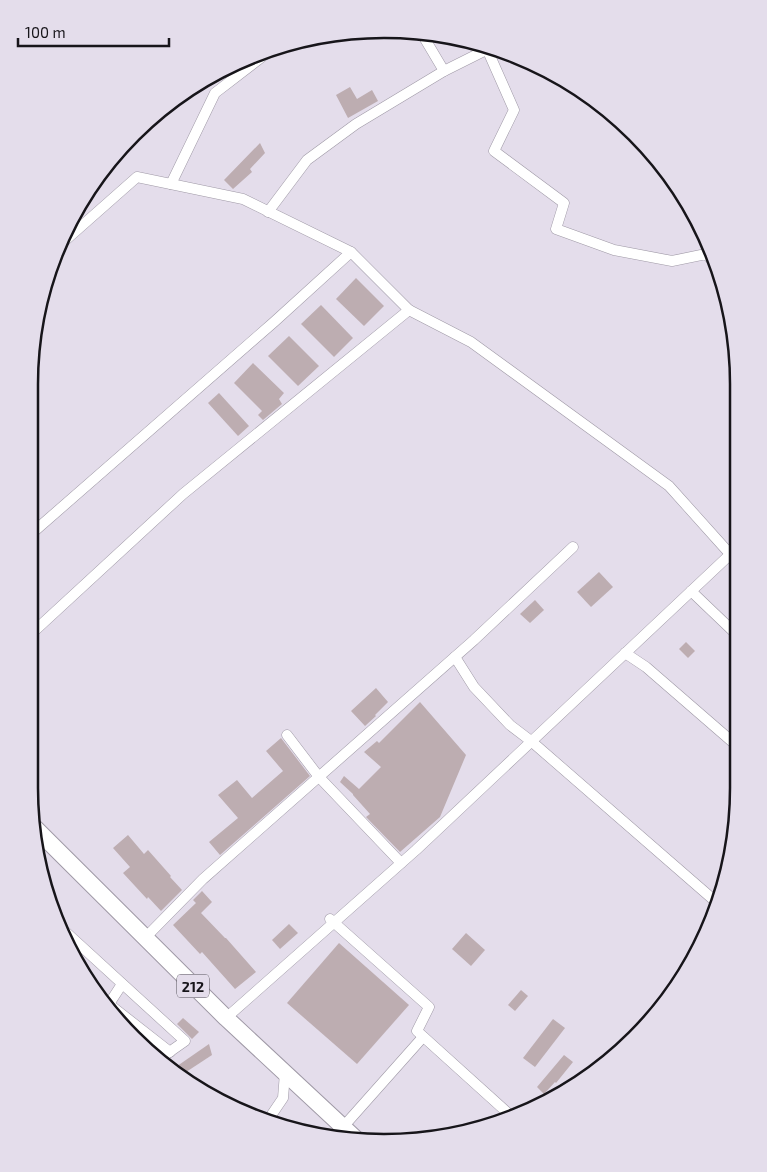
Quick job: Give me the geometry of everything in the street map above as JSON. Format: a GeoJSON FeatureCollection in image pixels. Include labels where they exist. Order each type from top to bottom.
{"type":"FeatureCollection","features":[{"type":"Feature","properties":{"kind":"main road","name":"212"},"geometry":{"type":"LineString","coordinates":[[40,833],[226,1018],[350,1133]]}},
{"type":"Feature","properties":{"kind":"street"},"geometry":{"type":"LineString","coordinates":[[426,40],[444,71]]}},
{"type":"Feature","properties":{"kind":"street"},"geometry":{"type":"LineString","coordinates":[[268,212],[307,160],[356,124],[444,71],[482,52]]}},
{"type":"Feature","properties":{"kind":"street"},"geometry":{"type":"LineString","coordinates":[[493,55],[514,110],[494,151],[564,203],[556,229],[614,250],[672,261],[704,254]]}},
{"type":"Feature","properties":{"kind":"street"},"geometry":{"type":"LineString","coordinates":[[171,184],[215,93],[254,63]]}},
{"type":"Feature","properties":{"kind":"street"},"geometry":{"type":"LineString","coordinates":[[71,236],[137,177],[243,199],[351,252],[409,310],[471,342],[669,486],[730,548]]}},
{"type":"Feature","properties":{"kind":"street"},"geometry":{"type":"LineString","coordinates":[[38,528],[274,322],[351,252]]}},
{"type":"Feature","properties":{"kind":"street"},"geometry":{"type":"LineString","coordinates":[[38,628],[183,494],[409,310]]}},
{"type":"Feature","properties":{"kind":"street"},"geometry":{"type":"LineString","coordinates":[[145,938],[203,879],[455,657],[573,547]]}},
{"type":"Feature","properties":{"kind":"street"},"geometry":{"type":"LineString","coordinates":[[226,1018],[332,920],[401,863],[730,554]]}},
{"type":"Feature","properties":{"kind":"street"},"geometry":{"type":"LineString","coordinates":[[691,591],[730,628]]}},
{"type":"Feature","properties":{"kind":"street"},"geometry":{"type":"LineString","coordinates":[[625,653],[646,667],[730,740]]}},
{"type":"Feature","properties":{"kind":"street"},"geometry":{"type":"LineString","coordinates":[[455,657],[474,687],[510,726],[531,741],[712,898]]}},
{"type":"Feature","properties":{"kind":"street"},"geometry":{"type":"LineString","coordinates":[[287,735],[319,777],[401,863]]}},
{"type":"Feature","properties":{"kind":"street"},"geometry":{"type":"LineString","coordinates":[[332,920],[429,1007],[417,1032],[506,1112]]}},
{"type":"Feature","properties":{"kind":"street"},"geometry":{"type":"LineString","coordinates":[[70,935],[185,1042],[164,1056]]}},
{"type":"Feature","properties":{"kind":"street"},"geometry":{"type":"LineString","coordinates":[[113,1005],[122,984]]}},
{"type":"Feature","properties":{"kind":"street"},"geometry":{"type":"LineString","coordinates":[[128,1021],[170,1052]]}},
{"type":"Feature","properties":{"kind":"street"},"geometry":{"type":"LineString","coordinates":[[343,1127],[423,1037]]}},
{"type":"Feature","properties":{"kind":"street"},"geometry":{"type":"LineString","coordinates":[[271,1115],[283,1098],[285,1073]]}},
{"type":"Feature","properties":{"kind":"building"},"geometry":{"type":"Polygon","coordinates":[[[350,87],[357,99],[372,90],[378,101],[348,118],[336,95],[350,87]]]}},
{"type":"Feature","properties":{"kind":"building"},"geometry":{"type":"Polygon","coordinates":[[[260,143],[265,153],[250,169],[252,172],[233,189],[224,180],[260,143]]]}},
{"type":"Feature","properties":{"kind":"building"},"geometry":{"type":"Polygon","coordinates":[[[356,278],[384,306],[364,326],[336,299],[356,278]]]}},
{"type":"Feature","properties":{"kind":"building"},"geometry":{"type":"Polygon","coordinates":[[[321,305],[353,338],[334,357],[301,324],[321,305]]]}},
{"type":"Feature","properties":{"kind":"building"},"geometry":{"type":"Polygon","coordinates":[[[289,336],[319,366],[298,386],[268,356],[289,336]]]}},
{"type":"Feature","properties":{"kind":"building"},"geometry":{"type":"Polygon","coordinates":[[[253,363],[284,393],[279,399],[282,404],[263,420],[258,415],[262,411],[234,383],[253,363]]]}},
{"type":"Feature","properties":{"kind":"building"},"geometry":{"type":"Polygon","coordinates":[[[219,393],[249,426],[238,436],[208,403],[219,393]]]}},
{"type":"Feature","properties":{"kind":"building"},"geometry":{"type":"Polygon","coordinates":[[[599,572],[613,587],[591,607],[577,592],[599,572]]]}},
{"type":"Feature","properties":{"kind":"building"},"geometry":{"type":"Polygon","coordinates":[[[535,600],[544,610],[530,623],[520,614],[535,600]]]}},
{"type":"Feature","properties":{"kind":"building"},"geometry":{"type":"Polygon","coordinates":[[[686,642],[695,651],[688,658],[679,649],[686,642]]]}},
{"type":"Feature","properties":{"kind":"building"},"geometry":{"type":"Polygon","coordinates":[[[376,688],[388,702],[365,726],[351,711],[376,688]]]}},
{"type":"Feature","properties":{"kind":"building"},"geometry":{"type":"Polygon","coordinates":[[[420,702],[466,755],[440,817],[400,852],[366,817],[370,814],[340,782],[344,776],[359,789],[381,767],[364,752],[377,741],[379,743],[420,702]]]}},
{"type":"Feature","properties":{"kind":"building"},"geometry":{"type":"Polygon","coordinates":[[[281,738],[310,776],[220,855],[209,842],[238,818],[218,795],[237,780],[252,798],[283,771],[266,751],[281,738]]]}},
{"type":"Feature","properties":{"kind":"building"},"geometry":{"type":"Polygon","coordinates":[[[128,835],[144,854],[148,850],[182,890],[161,911],[123,873],[130,867],[113,848],[128,835]]]}},
{"type":"Feature","properties":{"kind":"building"},"geometry":{"type":"Polygon","coordinates":[[[202,891],[212,902],[201,913],[256,972],[235,989],[202,952],[200,954],[173,925],[196,903],[193,900],[202,891]]]}},
{"type":"Feature","properties":{"kind":"building"},"geometry":{"type":"Polygon","coordinates":[[[289,924],[298,933],[280,949],[272,940],[289,924]]]}},
{"type":"Feature","properties":{"kind":"building"},"geometry":{"type":"Polygon","coordinates":[[[466,933],[485,950],[471,966],[452,949],[466,933]]]}},
{"type":"Feature","properties":{"kind":"building"},"geometry":{"type":"Polygon","coordinates":[[[339,943],[409,1005],[357,1064],[287,1003],[339,943]]]}},
{"type":"Feature","properties":{"kind":"building"},"geometry":{"type":"Polygon","coordinates":[[[521,990],[528,996],[515,1011],[508,1005],[521,990]]]}},
{"type":"Feature","properties":{"kind":"building"},"geometry":{"type":"Polygon","coordinates":[[[183,1018],[199,1032],[192,1039],[177,1024],[183,1018]]]}},
{"type":"Feature","properties":{"kind":"building"},"geometry":{"type":"Polygon","coordinates":[[[553,1019],[565,1028],[535,1067],[523,1058],[553,1019]]]}},
{"type":"Feature","properties":{"kind":"building"},"geometry":{"type":"Polygon","coordinates":[[[209,1044],[212,1055],[186,1072],[177,1066],[209,1044]]]}},
{"type":"Feature","properties":{"kind":"building"},"geometry":{"type":"Polygon","coordinates":[[[564,1055],[573,1062],[556,1083],[544,1094],[537,1087],[564,1055]]]}}]}
